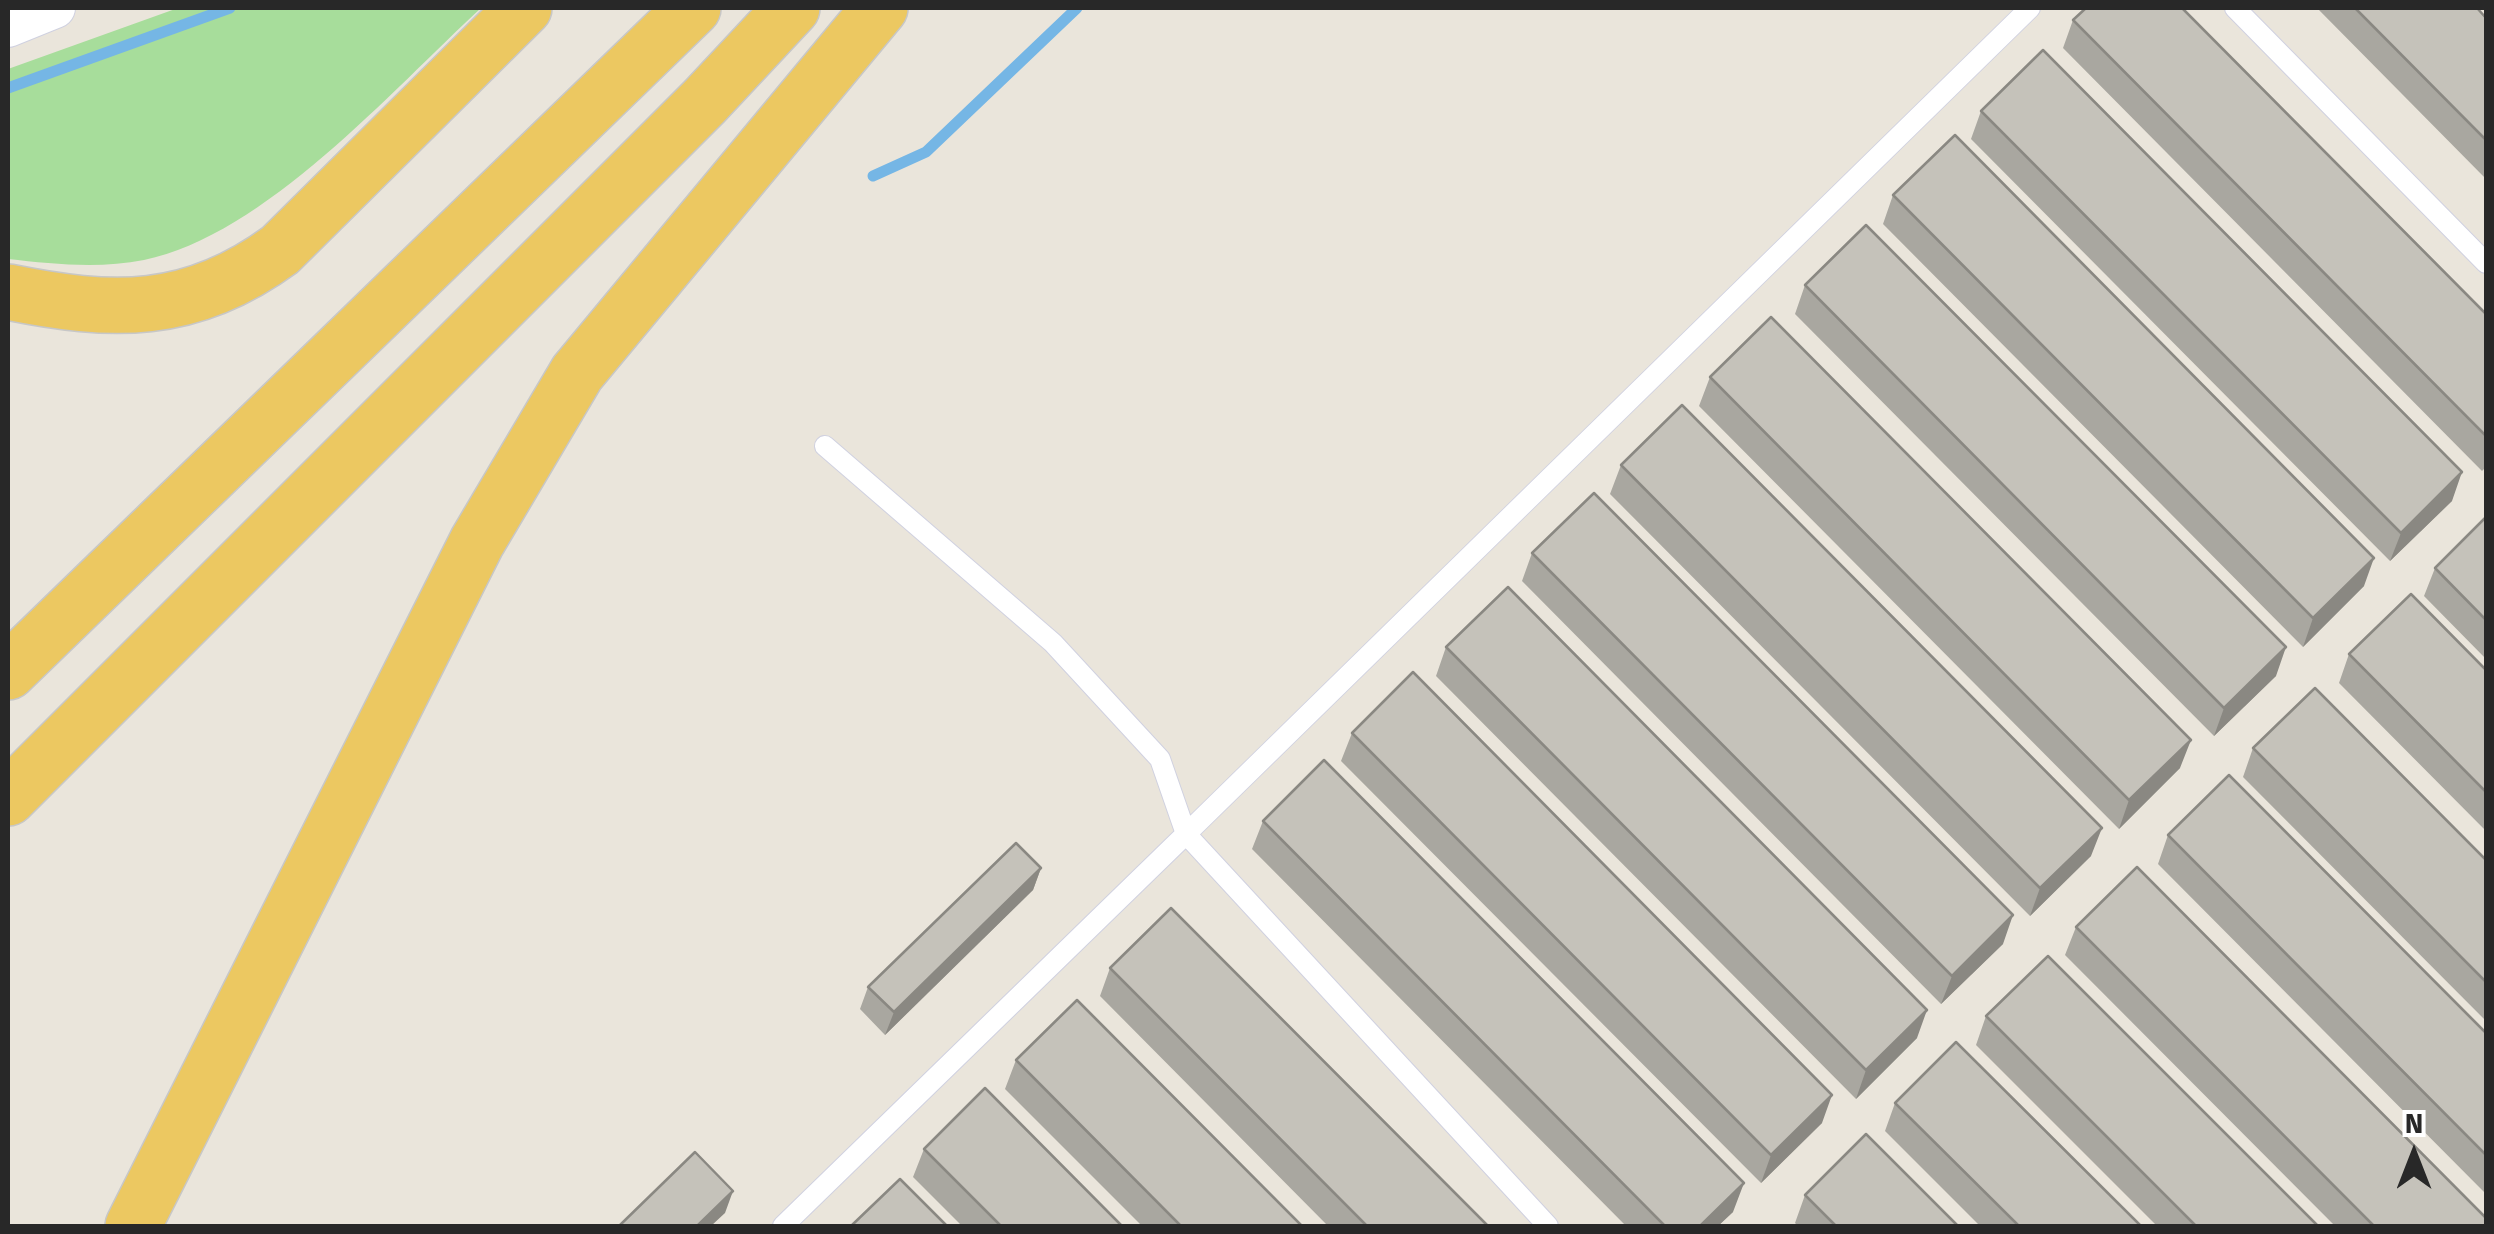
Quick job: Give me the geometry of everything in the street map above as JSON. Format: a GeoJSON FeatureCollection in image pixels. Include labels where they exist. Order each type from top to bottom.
{"type":"FeatureCollection","features":[{"type":"Feature","properties":{"kind":"highway"},"geometry":{"type":"LineString","coordinates":[[8,292],[64,304],[126,308],[189,298],[252,270],[280,250],[524,8]]}},
{"type":"Feature","properties":{"kind":"highway"},"geometry":{"type":"LineString","coordinates":[[8,672],[693,8]]}},
{"type":"Feature","properties":{"kind":"highway"},"geometry":{"type":"LineString","coordinates":[[8,798],[691,115],[792,8]]}},
{"type":"Feature","properties":{"kind":"highway"},"geometry":{"type":"LineString","coordinates":[[133,1226],[477,542],[542,427],[578,373],[872,12]]}},
{"type":"Feature","properties":{"kind":"street"},"geometry":{"type":"LineString","coordinates":[[8,27],[55,8]]}},
{"type":"Feature","properties":{"kind":"lane"},"geometry":{"type":"LineString","coordinates":[[783,1226],[2030,8]]}},
{"type":"Feature","properties":{"kind":"lane"},"geometry":{"type":"LineString","coordinates":[[2235,8],[2486,263]]}},
{"type":"Feature","properties":{"kind":"lane"},"geometry":{"type":"LineString","coordinates":[[826,446],[1053,642],[1160,759],[1186,834],[1548,1226]]}},
{"type":"Feature","properties":{"kind":"green space"},"geometry":{"type":"Polygon","coordinates":[[[178,8],[481,8],[324,156],[235,222],[190,245],[127,263],[59,264],[8,259],[8,69],[178,8]]]}},
{"type":"Feature","properties":{"kind":"building"},"geometry":{"type":"Polygon","coordinates":[[[2086,8],[2182,8],[2486,314],[2486,436],[2073,20],[2086,8]]]}},
{"type":"Feature","properties":{"kind":"building"},"geometry":{"type":"Polygon","coordinates":[[[2355,8],[2477,8],[2486,18],[2486,140],[2355,8]]]}},
{"type":"Feature","properties":{"kind":"building"},"geometry":{"type":"Polygon","coordinates":[[[2043,50],[2462,472],[2401,533],[1981,111],[2043,50]]]}},
{"type":"Feature","properties":{"kind":"building"},"geometry":{"type":"Polygon","coordinates":[[[1955,135],[2374,558],[2313,618],[1893,195],[1955,135]]]}},
{"type":"Feature","properties":{"kind":"building"},"geometry":{"type":"Polygon","coordinates":[[[1866,225],[2286,647],[2224,708],[1805,285],[1866,225]]]}},
{"type":"Feature","properties":{"kind":"building"},"geometry":{"type":"Polygon","coordinates":[[[1771,317],[2191,740],[2129,800],[1710,377],[1771,317]]]}},
{"type":"Feature","properties":{"kind":"building"},"geometry":{"type":"Polygon","coordinates":[[[1682,405],[2102,828],[2040,888],[1621,465],[1682,405]]]}},
{"type":"Feature","properties":{"kind":"building"},"geometry":{"type":"Polygon","coordinates":[[[1594,493],[2013,915],[1952,976],[1532,553],[1594,493]]]}},
{"type":"Feature","properties":{"kind":"building"},"geometry":{"type":"Polygon","coordinates":[[[2486,517],[2486,620],[2435,568],[2486,517]]]}},
{"type":"Feature","properties":{"kind":"building"},"geometry":{"type":"Polygon","coordinates":[[[1508,587],[1927,1010],[1866,1070],[1446,647],[1508,587]]]}},
{"type":"Feature","properties":{"kind":"building"},"geometry":{"type":"Polygon","coordinates":[[[2411,594],[2486,670],[2486,792],[2349,654],[2411,594]]]}},
{"type":"Feature","properties":{"kind":"building"},"geometry":{"type":"Polygon","coordinates":[[[1413,672],[1832,1095],[1771,1155],[1352,733],[1413,672]]]}},
{"type":"Feature","properties":{"kind":"building"},"geometry":{"type":"Polygon","coordinates":[[[2315,688],[2486,860],[2486,982],[2253,748],[2315,688]]]}},
{"type":"Feature","properties":{"kind":"building"},"geometry":{"type":"Polygon","coordinates":[[[1324,760],[1744,1183],[1700,1226],[1665,1226],[1263,821],[1324,760]]]}},
{"type":"Feature","properties":{"kind":"building"},"geometry":{"type":"Polygon","coordinates":[[[2229,775],[2486,1033],[2486,1155],[2168,835],[2229,775]]]}},
{"type":"Feature","properties":{"kind":"building"},"geometry":{"type":"Polygon","coordinates":[[[1016,843],[1041,868],[894,1012],[868,987],[1016,843]]]}},
{"type":"Feature","properties":{"kind":"building"},"geometry":{"type":"Polygon","coordinates":[[[2137,867],[2486,1218],[2486,1226],[2374,1226],[2076,927],[2137,867]]]}},
{"type":"Feature","properties":{"kind":"building"},"geometry":{"type":"Polygon","coordinates":[[[1171,908],[1488,1226],[1367,1226],[1110,968],[1171,908]]]}},
{"type":"Feature","properties":{"kind":"building"},"geometry":{"type":"Polygon","coordinates":[[[2048,956],[2318,1226],[2196,1226],[1986,1016],[2048,956]]]}},
{"type":"Feature","properties":{"kind":"building"},"geometry":{"type":"Polygon","coordinates":[[[1077,1000],[1302,1226],[1181,1226],[1016,1060],[1077,1000]]]}},
{"type":"Feature","properties":{"kind":"building"},"geometry":{"type":"Polygon","coordinates":[[[1956,1042],[2141,1226],[2019,1226],[1895,1103],[1956,1042]]]}},
{"type":"Feature","properties":{"kind":"building"},"geometry":{"type":"Polygon","coordinates":[[[985,1088],[1122,1226],[1001,1226],[924,1149],[985,1088]]]}},
{"type":"Feature","properties":{"kind":"building"},"geometry":{"type":"Polygon","coordinates":[[[1866,1134],[1958,1226],[1836,1226],[1805,1195],[1866,1134]]]}},
{"type":"Feature","properties":{"kind":"building"},"geometry":{"type":"Polygon","coordinates":[[[695,1152],[733,1191],[697,1226],[619,1226],[695,1152]]]}},
{"type":"Feature","properties":{"kind":"building"},"geometry":{"type":"Polygon","coordinates":[[[900,1179],[947,1226],[851,1226],[900,1179]]]}},
{"type":"Feature","properties":{"kind":"waterway"},"geometry":{"type":"LineString","coordinates":[[8,88],[230,8]]}},
{"type":"Feature","properties":{"kind":"waterway"},"geometry":{"type":"LineString","coordinates":[[873,176],[926,152],[1077,8]]}}]}
